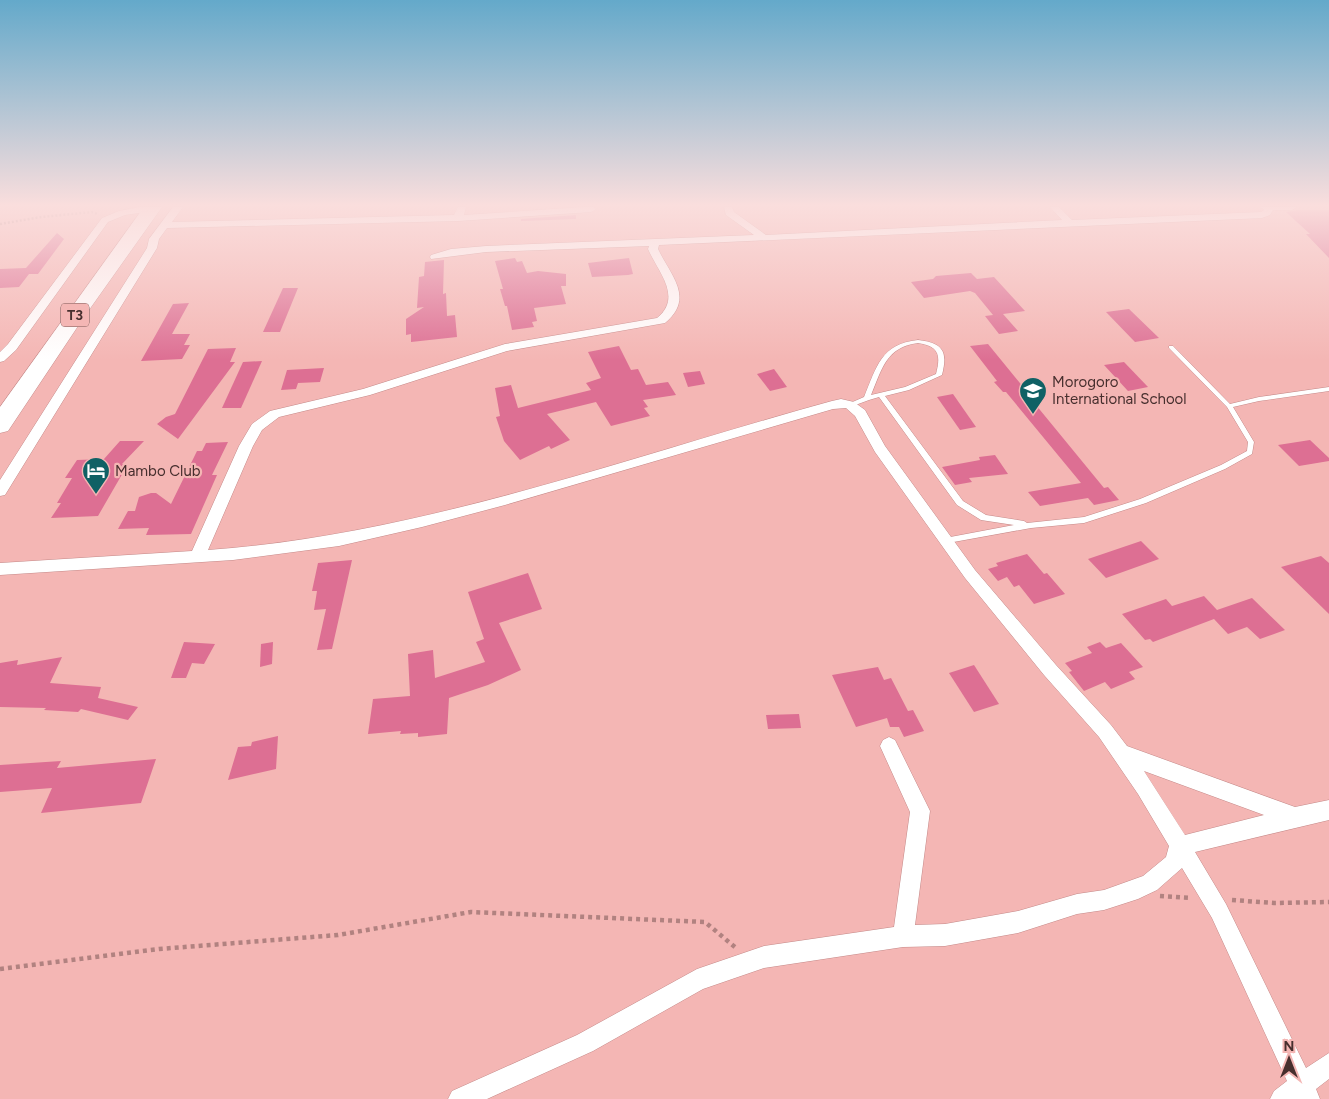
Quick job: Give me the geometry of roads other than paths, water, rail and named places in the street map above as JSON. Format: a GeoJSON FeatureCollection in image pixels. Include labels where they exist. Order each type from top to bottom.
{"type":"FeatureCollection","features":[{"type":"Feature","properties":{"kind":"highway","name":"T3"},"geometry":{"type":"LineString","coordinates":[[0,425],[115,258]]}},
{"type":"Feature","properties":{"kind":"street"},"geometry":{"type":"LineString","coordinates":[[0,358],[12,347],[77,258]]}},
{"type":"Feature","properties":{"kind":"street"},"geometry":{"type":"LineString","coordinates":[[0,492],[146,258]]}},
{"type":"Feature","properties":{"kind":"street"},"geometry":{"type":"LineString","coordinates":[[198,555],[246,446],[257,427],[276,414],[366,392],[505,348],[661,321],[669,316],[676,302],[674,290],[657,258]]}},
{"type":"Feature","properties":{"kind":"street"},"geometry":{"type":"LineString","coordinates":[[0,569],[43,564],[131,562],[250,552],[312,544],[438,518],[832,405],[841,403],[850,405],[860,413],[880,449],[948,540],[970,574],[1050,670],[1105,731],[1145,787],[1223,919],[1305,1093]]}},
{"type":"Feature","properties":{"kind":"street"},"geometry":{"type":"LineString","coordinates":[[889,746],[920,811],[903,936]]}},
{"type":"Feature","properties":{"kind":"street"},"geometry":{"type":"LineString","coordinates":[[1121,753],[1295,817]]}},
{"type":"Feature","properties":{"kind":"street"},"geometry":{"type":"LineString","coordinates":[[1179,846],[1329,810]]}},
{"type":"Feature","properties":{"kind":"street"},"geometry":{"type":"LineString","coordinates":[[460,1099],[586,1043],[698,980],[751,961],[764,957],[849,943],[903,936],[945,935],[1018,922],[1077,904],[1104,900],[1138,890],[1161,875],[1174,863],[1179,846]]}},
{"type":"Feature","properties":{"kind":"street"},"geometry":{"type":"LineString","coordinates":[[1282,1099],[1305,1093],[1329,1065]]}},
{"type":"Feature","properties":{"kind":"lane"},"geometry":{"type":"LineString","coordinates":[[850,405],[866,398],[908,388],[939,375],[943,365],[940,350],[932,343],[918,341],[903,344],[895,349],[888,354],[866,398]]}},
{"type":"Feature","properties":{"kind":"lane"},"geometry":{"type":"LineString","coordinates":[[948,540],[1031,525],[1084,520],[1143,501],[1223,467],[1250,452],[1251,442],[1229,406],[1170,347]]}},
{"type":"Feature","properties":{"kind":"lane"},"geometry":{"type":"LineString","coordinates":[[1229,406],[1259,399],[1329,389]]}},
{"type":"Feature","properties":{"kind":"lane"},"geometry":{"type":"LineString","coordinates":[[880,395],[960,503],[984,518],[1031,525]]}},
{"type":"Feature","properties":{"kind":"place","name":"Morogoro International School"},"geometry":{"type":"Point","coordinates":[1033,415]}},
{"type":"Feature","properties":{"kind":"place","name":"Mambo Club"},"geometry":{"type":"Point","coordinates":[96,495]}}]}
